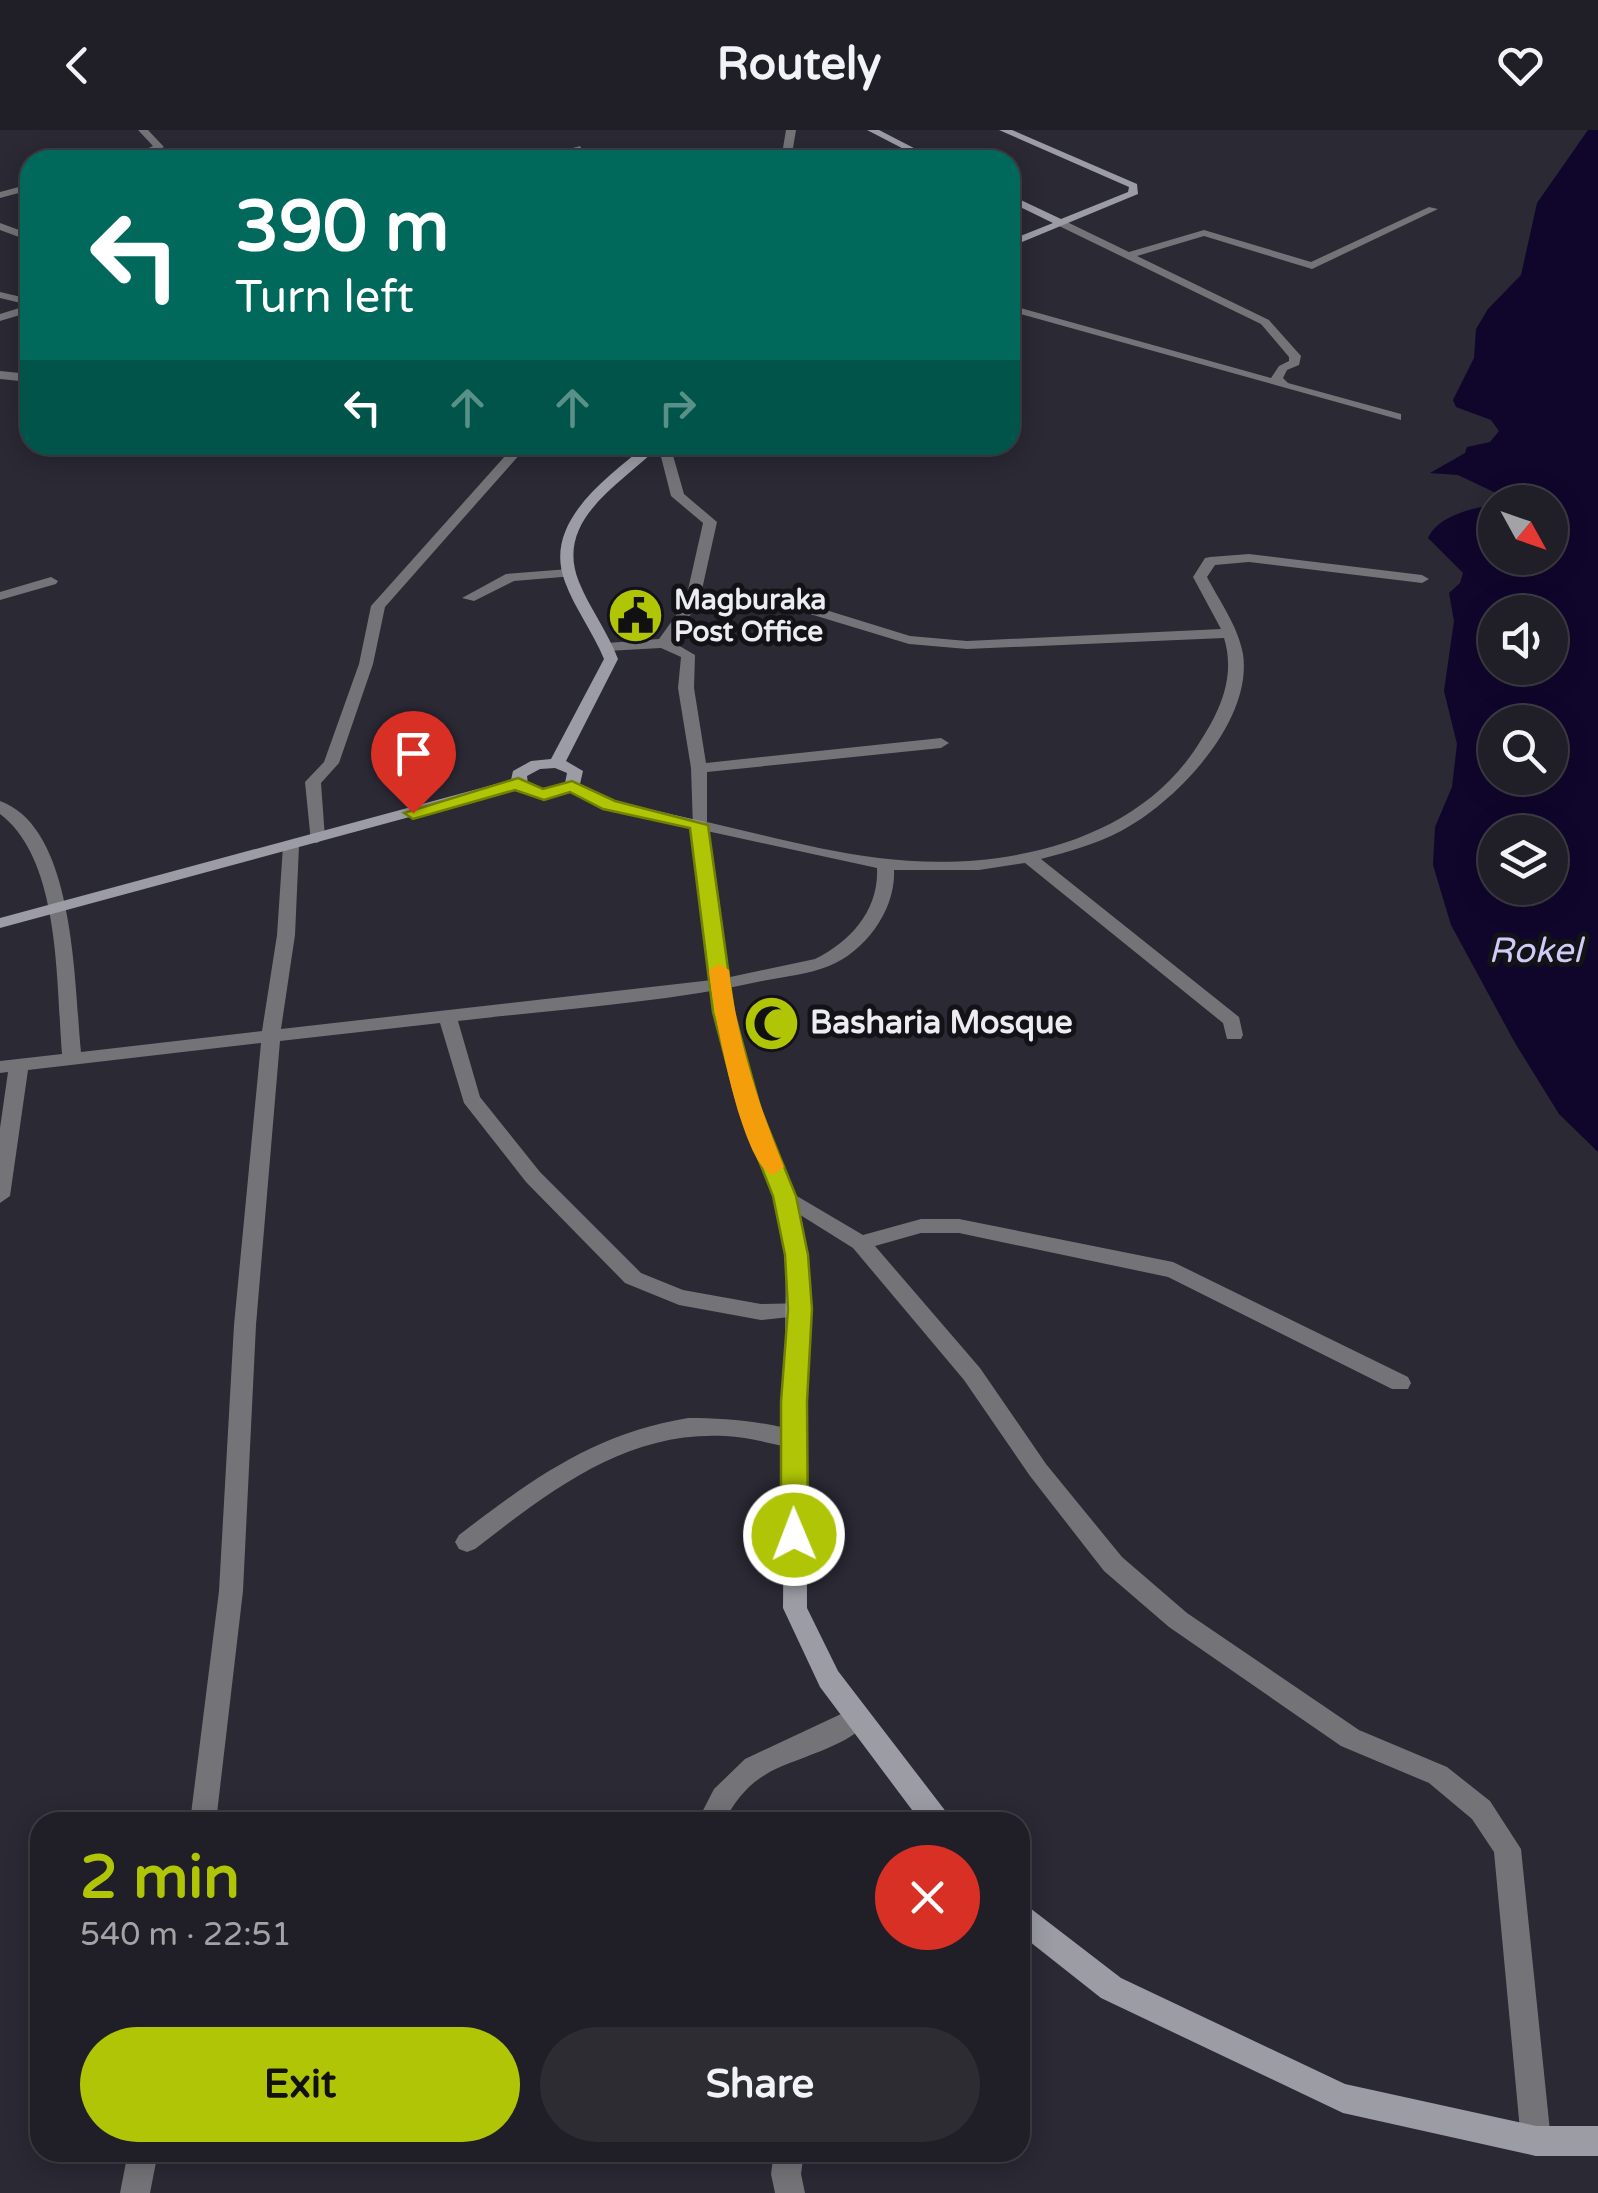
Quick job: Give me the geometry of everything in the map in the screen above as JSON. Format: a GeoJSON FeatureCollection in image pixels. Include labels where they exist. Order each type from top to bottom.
{"type":"FeatureCollection","features":[{"type":"Feature","properties":{"kind":"street"},"geometry":{"type":"LineString","coordinates":[[144,130],[158,147],[151,150]]}},
{"type":"Feature","properties":{"kind":"street"},"geometry":{"type":"LineString","coordinates":[[872,130],[912,150]]}},
{"type":"Feature","properties":{"kind":"street"},"geometry":{"type":"LineString","coordinates":[[1004,130],[1134,186],[1133,194],[1020,240]]}},
{"type":"Feature","properties":{"kind":"street"},"geometry":{"type":"LineString","coordinates":[[576,150],[580,149]]}},
{"type":"Feature","properties":{"kind":"street"},"geometry":{"type":"LineString","coordinates":[[1020,203],[1265,322],[1296,356],[1295,362],[1283,368],[1278,378],[1284,384]]}},
{"type":"Feature","properties":{"kind":"street"},"geometry":{"type":"LineString","coordinates":[[1129,256],[1204,234],[1312,266],[1433,209]]}},
{"type":"Feature","properties":{"kind":"street"},"geometry":{"type":"LineString","coordinates":[[0,226],[20,234]]}},
{"type":"Feature","properties":{"kind":"street"},"geometry":{"type":"LineString","coordinates":[[0,236],[14,232]]}},
{"type":"Feature","properties":{"kind":"street"},"geometry":{"type":"LineString","coordinates":[[1020,311],[1397,417]]}},
{"type":"Feature","properties":{"kind":"street"},"geometry":{"type":"LineString","coordinates":[[1020,324],[1073,324]]}},
{"type":"Feature","properties":{"kind":"street"},"geometry":{"type":"LineString","coordinates":[[317,838],[313,782],[331,763],[366,664],[378,606],[513,455]]}},
{"type":"Feature","properties":{"kind":"street"},"geometry":{"type":"LineString","coordinates":[[557,762],[611,659],[569,574],[564,544],[572,526],[611,482],[642,455]]}},
{"type":"Feature","properties":{"kind":"street"},"geometry":{"type":"LineString","coordinates":[[663,643],[692,604],[710,522],[678,496],[667,455]]}},
{"type":"Feature","properties":{"kind":"street"},"geometry":{"type":"LineString","coordinates":[[518,784],[526,791],[544,795],[572,786],[610,805],[885,864],[1026,856],[1090,840],[1146,812],[1170,794],[1208,745],[1234,688],[1235,648],[1200,577],[1203,567],[1222,557],[1422,579]]}},
{"type":"Feature","properties":{"kind":"street"},"geometry":{"type":"LineString","coordinates":[[469,598],[511,577],[569,574]]}},
{"type":"Feature","properties":{"kind":"street"},"geometry":{"type":"LineString","coordinates":[[0,596],[52,581]]}},
{"type":"Feature","properties":{"kind":"street"},"geometry":{"type":"LineString","coordinates":[[782,601],[909,640],[1080,642],[1229,633]]}},
{"type":"Feature","properties":{"kind":"street"},"geometry":{"type":"LineString","coordinates":[[607,647],[663,643],[688,654],[686,688],[699,768],[699,825],[724,1012],[750,1110],[785,1196],[796,1255],[800,1309],[794,1439],[795,1608],[828,1679],[929,1812]]}},
{"type":"Feature","properties":{"kind":"street"},"geometry":{"type":"LineString","coordinates":[[699,768],[941,743]]}},
{"type":"Feature","properties":{"kind":"street"},"geometry":{"type":"LineString","coordinates":[[0,923],[518,784],[525,769],[557,762],[575,772],[572,786]]}},
{"type":"Feature","properties":{"kind":"street"},"geometry":{"type":"LineString","coordinates":[[0,806],[27,824],[52,881],[72,1057]]}},
{"type":"Feature","properties":{"kind":"street"},"geometry":{"type":"LineString","coordinates":[[204,1812],[231,1591],[246,1326],[271,1033],[286,934],[291,846]]}},
{"type":"Feature","properties":{"kind":"street"},"geometry":{"type":"LineString","coordinates":[[1026,856],[1232,1021],[1234,1035]]}},
{"type":"Feature","properties":{"kind":"street"},"geometry":{"type":"LineString","coordinates":[[0,1196],[9,1066],[271,1033],[448,1018],[721,985],[835,956],[879,911],[888,884],[885,864]]}},
{"type":"Feature","properties":{"kind":"street"},"geometry":{"type":"LineString","coordinates":[[448,1018],[472,1098],[533,1177],[633,1278],[679,1297],[761,1312],[800,1309]]}},
{"type":"Feature","properties":{"kind":"street"},"geometry":{"type":"LineString","coordinates":[[785,1196],[860,1243],[972,1374],[1038,1470],[1114,1564],[1178,1620],[1350,1738],[1438,1776],[1481,1810],[1507,1849],[1536,2140]]}},
{"type":"Feature","properties":{"kind":"street"},"geometry":{"type":"LineString","coordinates":[[860,1243],[921,1226],[959,1226],[1173,1270],[1226,1287]]}},
{"type":"Feature","properties":{"kind":"street"},"geometry":{"type":"LineString","coordinates":[[1173,1270],[1400,1383]]}},
{"type":"Feature","properties":{"kind":"street"},"geometry":{"type":"LineString","coordinates":[[466,1542],[543,1482],[610,1444],[661,1432],[724,1426],[794,1439]]}},
{"type":"Feature","properties":{"kind":"street"},"geometry":{"type":"LineString","coordinates":[[714,1812],[723,1792],[738,1776],[833,1734],[856,1718]]}},
{"type":"Feature","properties":{"kind":"street"},"geometry":{"type":"LineString","coordinates":[[1030,1925],[1111,1988],[1342,2098],[1536,2140],[1598,2141]]}},
{"type":"Feature","properties":{"kind":"street"},"geometry":{"type":"LineString","coordinates":[[134,2193],[141,2162]]}},
{"type":"Feature","properties":{"kind":"street"},"geometry":{"type":"LineString","coordinates":[[788,2162],[790,2193]]}},
{"type":"Feature","properties":{"kind":"water","name":"Rokel"},"geometry":{"type":"Polygon","coordinates":[[[1588,130],[1598,130],[1598,1152],[1559,1114],[1515,1043],[1451,925],[1433,865],[1435,827],[1452,787],[1457,744],[1444,691],[1454,621],[1449,593],[1460,583],[1463,573],[1428,538],[1446,520],[1478,508],[1478,575],[1568,575],[1568,485],[1479,485],[1458,475],[1430,473],[1465,453],[1467,447],[1490,442],[1499,431],[1491,420],[1456,407],[1453,400],[1474,358],[1476,329],[1488,309],[1521,275],[1537,203],[1588,130]]]}},
{"type":"Feature","properties":{"kind":"slow traffic"},"geometry":{"type":"LineString","coordinates":[[719,970],[724,1012],[750,1110],[773,1167]]}},
{"type":"Feature","properties":{"kind":"place","name":"Magburaka Post Office"},"geometry":{"type":"Point","coordinates":[635,616]}},
{"type":"Feature","properties":{"kind":"place","name":"Basharia Mosque"},"geometry":{"type":"Point","coordinates":[771,1023]}},
{"type":"Feature","properties":{"kind":"route"},"geometry":{"type":"LineString","coordinates":[[413,813],[518,784],[526,791],[544,795],[572,786],[610,805],[699,825],[724,1012],[750,1110],[785,1196],[796,1255],[800,1309],[794,1402],[794,1535]]}}]}
